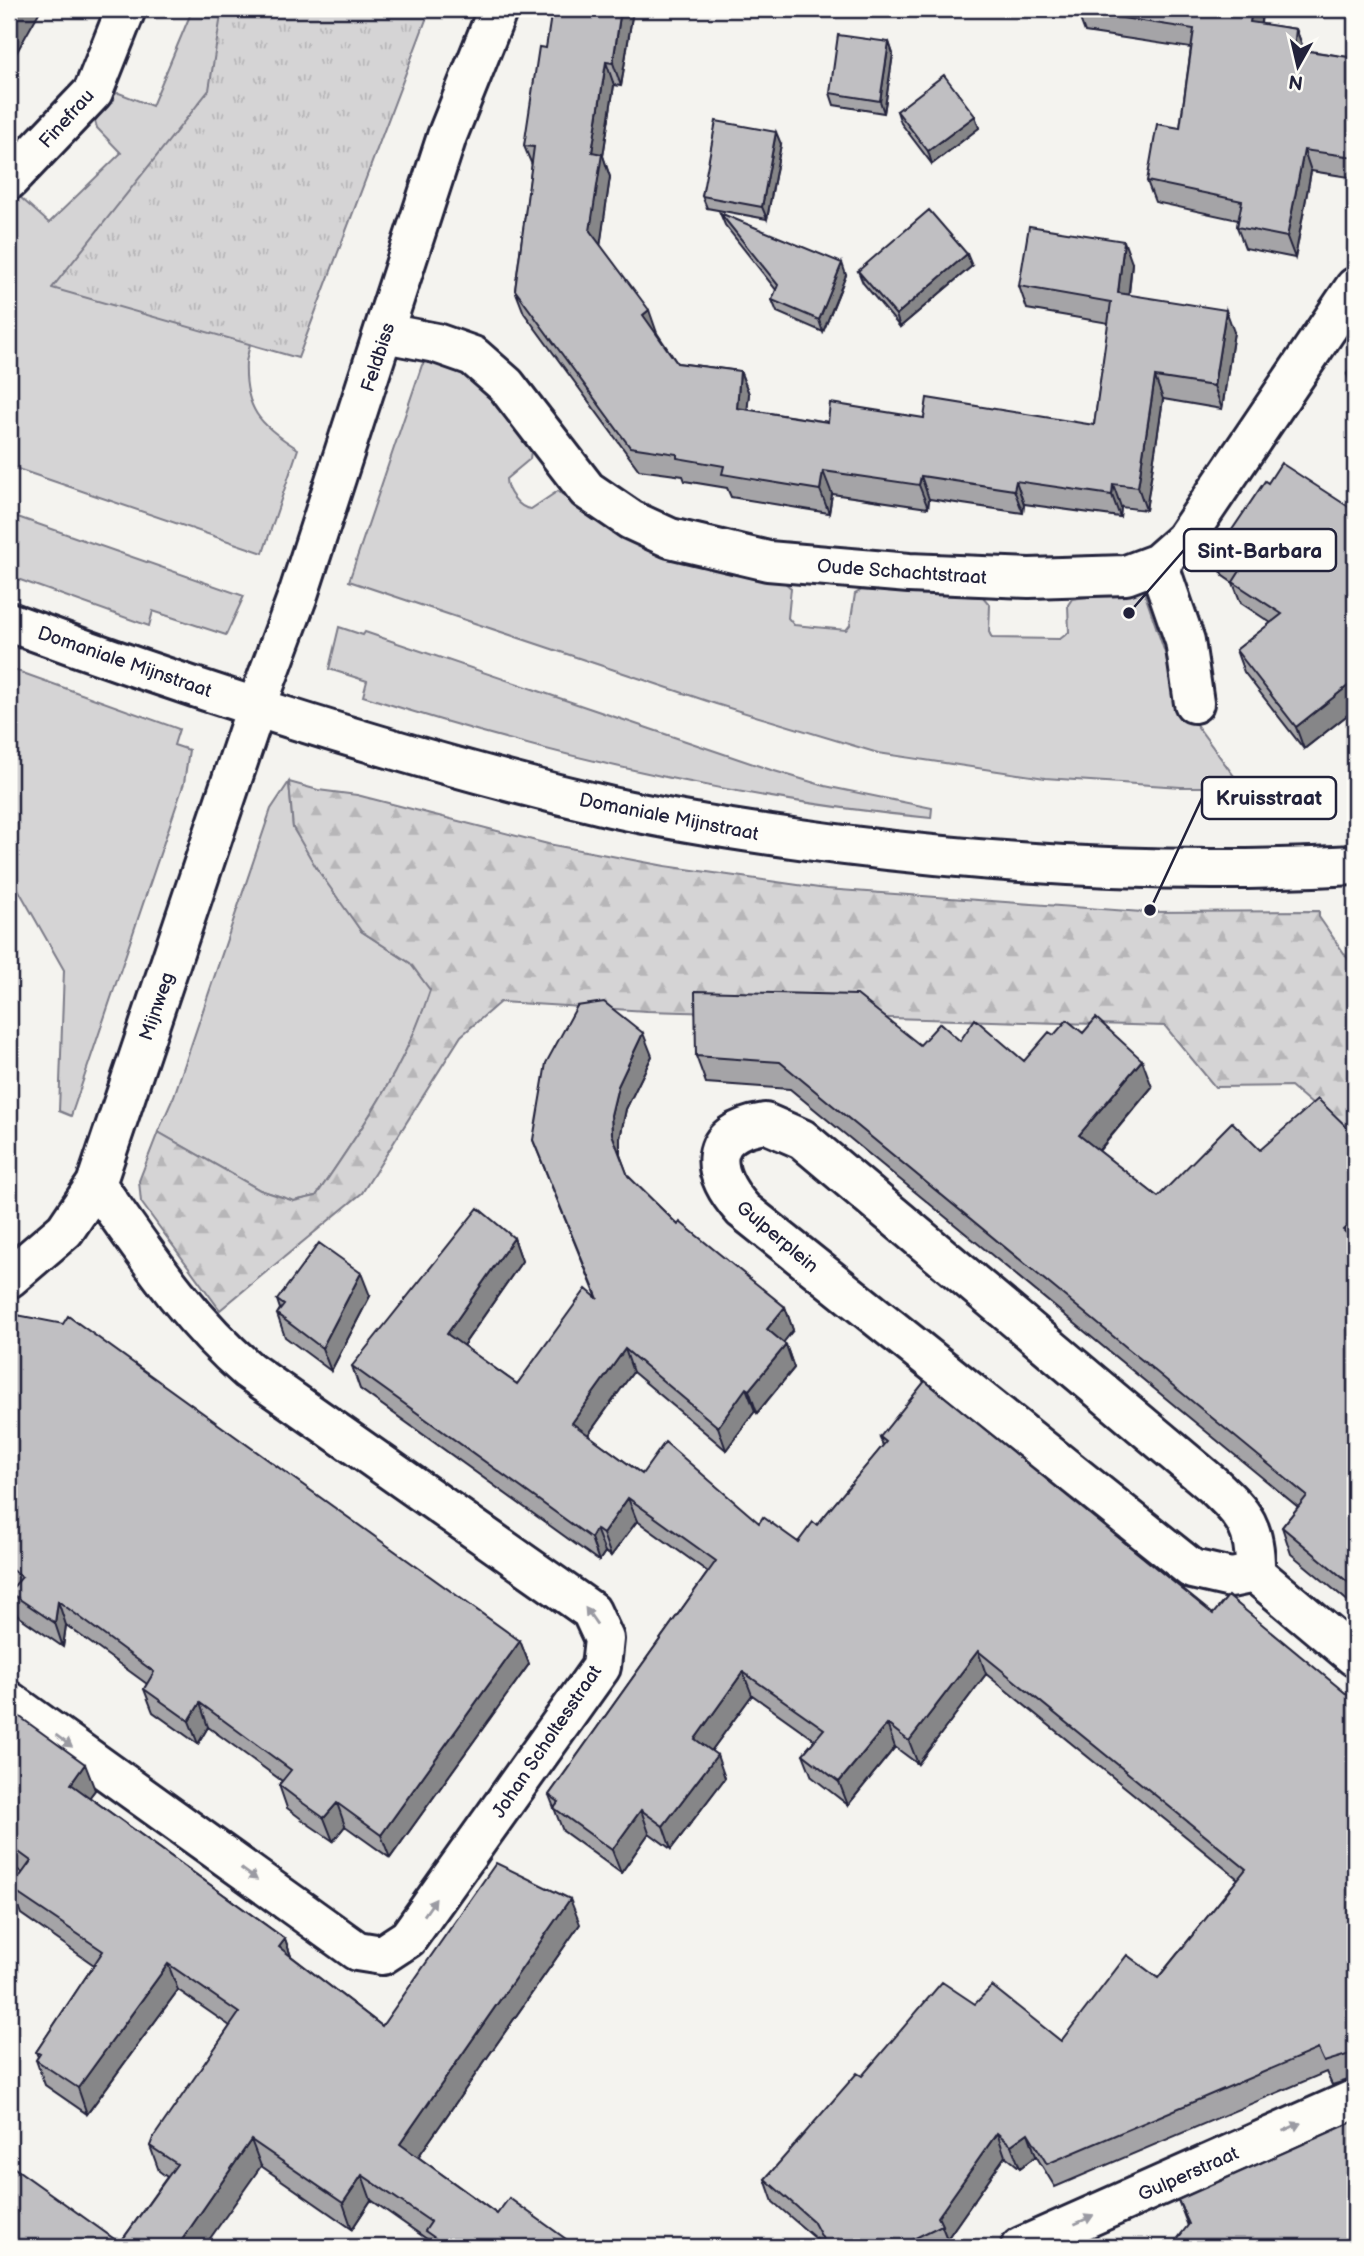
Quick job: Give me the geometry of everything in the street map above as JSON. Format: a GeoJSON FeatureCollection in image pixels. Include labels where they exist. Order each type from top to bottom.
{"type":"FeatureCollection","features":[{"type":"Feature","properties":{"kind":"street","name":"Finefrau"},"geometry":{"type":"LineString","coordinates":[[9,180],[93,92],[126,9]]}},
{"type":"Feature","properties":{"kind":"street","name":"Feldbiss"},"geometry":{"type":"LineString","coordinates":[[257,705],[298,595],[447,136],[498,9]]}},
{"type":"Feature","properties":{"kind":"street","name":"Oude Schachtstraat"},"geometry":{"type":"LineString","coordinates":[[385,333],[436,343],[473,355],[506,385],[587,490],[631,520],[670,538],[768,561],[909,573],[1085,578],[1126,575],[1158,563],[1184,540],[1355,288]]}},
{"type":"Feature","properties":{"kind":"street"},"geometry":{"type":"LineString","coordinates":[[1158,563],[1185,641],[1194,703]]}},
{"type":"Feature","properties":{"kind":"street","name":"Domaniale Mijnstraat"},"geometry":{"type":"LineString","coordinates":[[9,622],[442,764],[614,807],[763,835],[950,858],[1143,869],[1355,865]]}},
{"type":"Feature","properties":{"kind":"street","name":"Mijnweg"},"geometry":{"type":"LineString","coordinates":[[9,1278],[65,1230],[96,1184],[257,705]]}},
{"type":"Feature","properties":{"kind":"street","name":"Gulperplein"},"geometry":{"type":"LineString","coordinates":[[765,1123],[792,1134],[812,1148],[1213,1485],[1242,1513],[1252,1532],[1255,1573],[1231,1578],[1192,1569],[743,1210],[719,1175],[717,1161],[729,1136],[742,1126],[765,1123]]}},
{"type":"Feature","properties":{"kind":"street","name":"Johan Scholtesstraat"},"geometry":{"type":"LineString","coordinates":[[9,1702],[357,1951],[382,1955],[408,1938],[601,1667],[604,1639],[591,1611],[248,1370],[214,1340],[175,1294],[96,1184]]}},
{"type":"Feature","properties":{"kind":"street"},"geometry":{"type":"LineString","coordinates":[[1255,1573],[1355,1657]]}},
{"type":"Feature","properties":{"kind":"street","name":"Gulperstraat"},"geometry":{"type":"LineString","coordinates":[[1021,2247],[1355,2099]]}},
{"type":"Feature","properties":{"kind":"green space"},"geometry":{"type":"Polygon","coordinates":[[[181,9],[324,9],[246,362],[248,392],[257,414],[273,432],[298,449],[263,553],[9,466],[9,204],[20,197],[49,223],[121,153],[97,128],[95,121],[113,94],[119,93],[152,106],[191,13],[181,9]]]}},
{"type":"Feature","properties":{"kind":"green space"},"geometry":{"type":"Polygon","coordinates":[[[222,9],[430,9],[298,358],[52,288],[209,90],[222,9]]]}},
{"type":"Feature","properties":{"kind":"green space"},"geometry":{"type":"Polygon","coordinates":[[[425,362],[461,373],[475,383],[498,406],[531,450],[530,459],[506,479],[511,493],[522,506],[531,509],[558,491],[587,514],[640,546],[716,570],[784,582],[791,588],[788,618],[794,625],[846,630],[850,625],[855,594],[862,590],[983,597],[990,605],[989,632],[992,638],[1060,639],[1069,632],[1068,605],[1072,599],[1143,589],[1184,708],[1242,787],[1181,787],[1045,778],[878,753],[716,704],[349,581],[425,362]]]}},
{"type":"Feature","properties":{"kind":"green space"},"geometry":{"type":"Polygon","coordinates":[[[9,514],[244,596],[226,635],[153,611],[149,626],[9,576],[9,514]]]}},
{"type":"Feature","properties":{"kind":"green space"},"geometry":{"type":"Polygon","coordinates":[[[339,627],[363,635],[365,632],[771,770],[825,786],[932,808],[931,818],[787,800],[644,772],[502,737],[363,696],[367,681],[329,669],[339,627]]]}},
{"type":"Feature","properties":{"kind":"green space"},"geometry":{"type":"Polygon","coordinates":[[[9,668],[179,729],[174,745],[189,750],[184,783],[71,1116],[59,1111],[64,970],[9,873],[9,668]]]}},
{"type":"Feature","properties":{"kind":"green space"},"geometry":{"type":"Polygon","coordinates":[[[289,782],[293,828],[361,931],[410,963],[431,990],[396,1071],[349,1147],[316,1196],[294,1201],[260,1190],[158,1132],[174,1096],[271,809],[289,782]]]}},
{"type":"Feature","properties":{"kind":"green space"},"geometry":{"type":"Polygon","coordinates":[[[289,782],[318,790],[357,795],[548,844],[665,866],[826,889],[1142,912],[1319,911],[1319,917],[1355,969],[1355,1141],[1291,1086],[1215,1087],[1165,1026],[647,1011],[500,1002],[461,1036],[362,1193],[220,1310],[141,1202],[139,1181],[158,1132],[260,1190],[294,1201],[316,1196],[381,1097],[409,1044],[430,990],[410,963],[361,931],[317,869],[293,828],[289,782]]]}},
{"type":"Feature","properties":{"kind":"building"},"geometry":{"type":"Polygon","coordinates":[[[552,9],[621,9],[613,63],[606,62],[592,152],[602,154],[590,231],[649,310],[643,315],[677,363],[740,371],[737,408],[828,422],[830,403],[924,418],[927,398],[1094,425],[1111,302],[1019,286],[1029,226],[1124,241],[1118,293],[1226,310],[1214,386],[1155,377],[1138,487],[1113,484],[1112,495],[1016,481],[1014,490],[921,476],[919,485],[823,471],[820,490],[722,474],[724,466],[677,458],[677,454],[630,447],[515,290],[534,147],[524,146],[539,47],[546,48],[552,9]]]}},
{"type":"Feature","properties":{"kind":"building"},"geometry":{"type":"Polygon","coordinates":[[[1252,9],[1250,22],[1296,29],[1294,49],[1355,58],[1354,157],[1304,150],[1287,237],[1237,227],[1242,201],[1147,181],[1157,124],[1180,128],[1194,29],[1077,11],[1252,9]]]}},
{"type":"Feature","properties":{"kind":"building"},"geometry":{"type":"Polygon","coordinates":[[[838,35],[889,42],[880,101],[830,93],[838,35]]]}},
{"type":"Feature","properties":{"kind":"building"},"geometry":{"type":"Polygon","coordinates":[[[944,75],[975,116],[928,151],[897,111],[944,75]]]}},
{"type":"Feature","properties":{"kind":"building"},"geometry":{"type":"Polygon","coordinates":[[[716,121],[776,132],[762,207],[702,196],[716,121]]]}},
{"type":"Feature","properties":{"kind":"building"},"geometry":{"type":"Polygon","coordinates":[[[929,210],[967,254],[896,315],[858,271],[929,210]]]}},
{"type":"Feature","properties":{"kind":"building"},"geometry":{"type":"Polygon","coordinates":[[[720,213],[842,263],[819,320],[772,300],[778,285],[720,213]]]}},
{"type":"Feature","properties":{"kind":"building"},"geometry":{"type":"Polygon","coordinates":[[[1355,362],[1355,386],[1347,374],[1355,362]]]}},
{"type":"Feature","properties":{"kind":"building"},"geometry":{"type":"Polygon","coordinates":[[[1281,463],[1355,511],[1355,682],[1296,727],[1236,650],[1282,614],[1233,582],[1240,571],[1215,555],[1265,481],[1268,483],[1281,463]]]}},
{"type":"Feature","properties":{"kind":"building"},"geometry":{"type":"Polygon","coordinates":[[[695,991],[857,995],[920,1045],[940,1023],[960,1041],[975,1019],[1024,1061],[1049,1032],[1054,1035],[1067,1020],[1083,1033],[1096,1018],[1142,1060],[1079,1135],[1158,1197],[1232,1122],[1260,1150],[1318,1099],[1355,1135],[1355,1218],[1343,1230],[1355,1241],[1355,1588],[1282,1527],[1307,1496],[780,1062],[696,1056],[695,991]]]}},
{"type":"Feature","properties":{"kind":"building"},"geometry":{"type":"Polygon","coordinates":[[[604,1002],[643,1033],[618,1086],[611,1115],[612,1134],[628,1176],[678,1225],[680,1222],[785,1307],[767,1329],[786,1345],[749,1390],[746,1388],[718,1427],[625,1349],[572,1423],[642,1474],[665,1442],[759,1523],[763,1517],[798,1542],[813,1522],[817,1525],[886,1442],[880,1437],[925,1381],[1213,1614],[1228,1596],[1355,1701],[1355,2057],[1350,2054],[1324,2062],[1318,2049],[1047,2164],[1028,2133],[1011,2145],[997,2133],[938,2217],[942,2225],[897,2247],[842,2247],[838,2239],[826,2245],[813,2221],[765,2179],[857,2073],[862,2076],[942,1982],[975,2004],[992,1986],[1061,2041],[1127,1955],[1158,1978],[1246,1869],[978,1651],[909,1741],[887,1724],[839,1782],[803,1754],[824,1729],[743,1672],[695,1739],[717,1755],[663,1826],[641,1810],[612,1850],[554,1808],[559,1802],[549,1795],[716,1561],[628,1498],[603,1534],[596,1529],[591,1538],[352,1366],[478,1208],[514,1238],[447,1334],[517,1384],[586,1289],[598,1299],[533,1140],[546,1063],[577,1006],[604,1002]]]}},
{"type":"Feature","properties":{"kind":"building"},"geometry":{"type":"Polygon","coordinates":[[[319,1243],[361,1273],[322,1348],[277,1314],[284,1305],[277,1300],[319,1243]]]}},
{"type":"Feature","properties":{"kind":"building"},"geometry":{"type":"Polygon","coordinates":[[[17,1315],[63,1324],[68,1316],[520,1641],[381,1835],[337,1803],[324,1818],[300,1801],[279,1785],[291,1770],[200,1703],[189,1721],[144,1689],[154,1672],[58,1601],[55,1623],[9,1592],[22,1577],[9,1568],[9,1321],[17,1315]]]}},
{"type":"Feature","properties":{"kind":"building"},"geometry":{"type":"Polygon","coordinates":[[[9,1709],[85,1764],[71,1784],[285,1939],[279,1947],[382,2026],[496,1863],[570,1899],[400,2144],[497,2214],[509,2198],[577,2247],[448,2247],[425,2231],[431,2222],[362,2175],[343,2203],[251,2140],[177,2247],[9,2247],[9,2164],[120,2243],[177,2164],[150,2146],[153,2138],[239,2013],[168,1964],[78,2088],[36,2060],[40,2054],[36,2052],[103,1951],[11,1889],[31,1861],[9,1845],[9,1709]]]}},
{"type":"Feature","properties":{"kind":"building"},"geometry":{"type":"Polygon","coordinates":[[[1355,2121],[1355,2247],[1171,2247],[1189,2224],[1178,2200],[1355,2121]]]}},
{"type":"Feature","properties":{"kind":"place","name":"Sint-Barbara"},"geometry":{"type":"Point","coordinates":[1129,613]}},
{"type":"Feature","properties":{"kind":"place","name":"Kruisstraat"},"geometry":{"type":"Point","coordinates":[1150,910]}}]}
